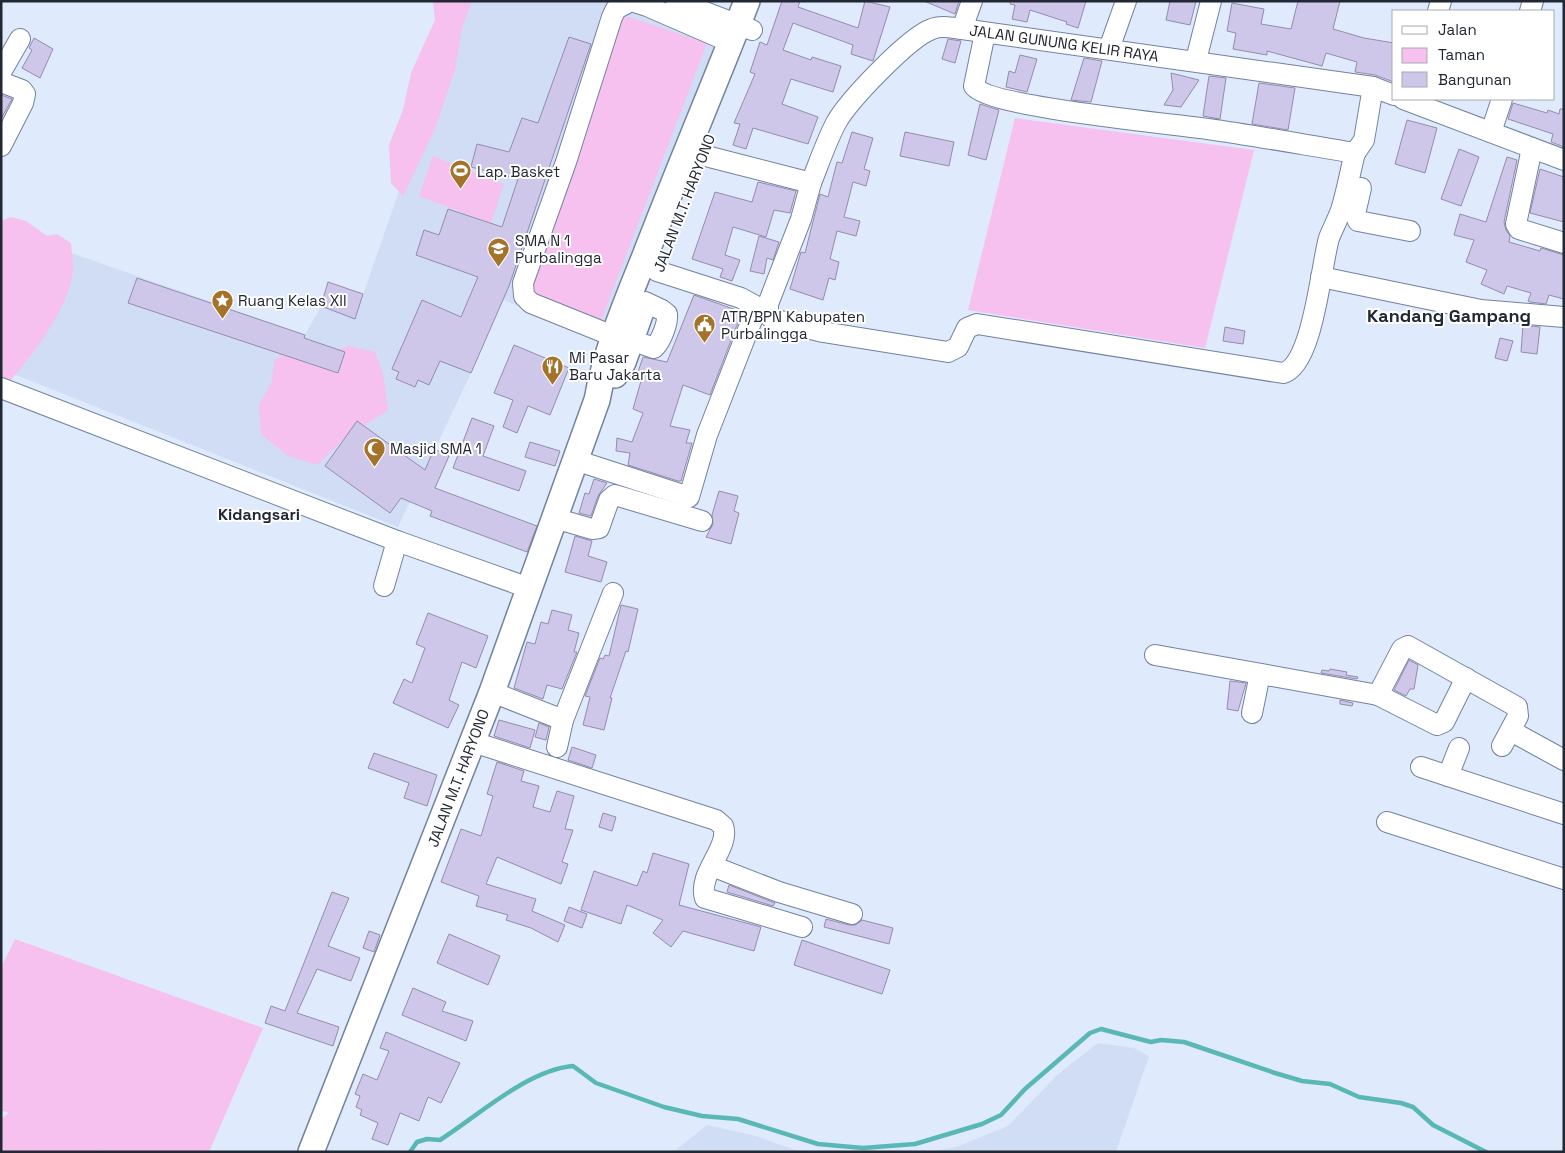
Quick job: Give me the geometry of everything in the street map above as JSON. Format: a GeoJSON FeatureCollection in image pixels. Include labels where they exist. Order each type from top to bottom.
{"type":"FeatureCollection","features":[{"type":"Feature","properties":{"kind":"main road","name":"JALAN M.T. HARYONO"},"geometry":{"type":"LineString","coordinates":[[622,338],[644,302],[702,155],[740,32],[747,1]]}},
{"type":"Feature","properties":{"kind":"main road","name":"JALAN M.T. HARYONO"},"geometry":{"type":"LineString","coordinates":[[311,1152],[492,692],[596,400],[614,377],[622,338],[740,32],[764,1]]}},
{"type":"Feature","properties":{"kind":"street"},"geometry":{"type":"LineString","coordinates":[[676,1],[740,32]]}},
{"type":"Feature","properties":{"kind":"street"},"geometry":{"type":"LineString","coordinates":[[962,28],[972,1]]}},
{"type":"Feature","properties":{"kind":"street"},"geometry":{"type":"LineString","coordinates":[[1109,49],[1126,1]]}},
{"type":"Feature","properties":{"kind":"street"},"geometry":{"type":"LineString","coordinates":[[1196,60],[1211,1]]}},
{"type":"Feature","properties":{"kind":"street"},"geometry":{"type":"LineString","coordinates":[[622,338],[531,303],[522,291],[523,283],[566,162],[612,17],[616,9],[631,2],[740,32]]}},
{"type":"Feature","properties":{"kind":"street","name":"JALAN GUNUNG KELIR RAYA"},"geometry":{"type":"LineString","coordinates":[[576,460],[689,497],[706,435],[770,298],[801,219],[811,183],[837,121],[870,80],[930,29],[962,28],[985,33],[1196,60],[1392,94]]}},
{"type":"Feature","properties":{"kind":"street"},"geometry":{"type":"LineString","coordinates":[[985,33],[974,86],[981,92],[1035,105],[1208,129],[1355,168]]}},
{"type":"Feature","properties":{"kind":"street"},"geometry":{"type":"LineString","coordinates":[[1,72],[20,39]]}},
{"type":"Feature","properties":{"kind":"street"},"geometry":{"type":"LineString","coordinates":[[1,82],[22,90],[25,94],[23,103],[1,146]]}},
{"type":"Feature","properties":{"kind":"street"},"geometry":{"type":"LineString","coordinates":[[657,271],[741,298],[763,310],[772,319],[823,332],[948,352],[958,347],[967,328],[977,324],[1283,373],[1289,371],[1293,366],[1303,348],[1327,278],[1330,238],[1342,208],[1364,140],[1392,100]]}},
{"type":"Feature","properties":{"kind":"street","name":"JALAN GUNUNG KELIR RAYA"},"geometry":{"type":"LineString","coordinates":[[1409,100],[1564,160]]}},
{"type":"Feature","properties":{"kind":"street"},"geometry":{"type":"LineString","coordinates":[[1492,132],[1502,100]]}},
{"type":"Feature","properties":{"kind":"street"},"geometry":{"type":"LineString","coordinates":[[1532,148],[1516,224],[1520,229],[1564,243]]}},
{"type":"Feature","properties":{"kind":"street"},"geometry":{"type":"LineString","coordinates":[[702,155],[811,183]]}},
{"type":"Feature","properties":{"kind":"street"},"geometry":{"type":"LineString","coordinates":[[1355,168],[1362,183],[1355,214],[1356,219],[1410,231]]}},
{"type":"Feature","properties":{"kind":"street"},"geometry":{"type":"LineString","coordinates":[[1327,278],[1481,310],[1564,316]]}},
{"type":"Feature","properties":{"kind":"street"},"geometry":{"type":"LineString","coordinates":[[1,388],[397,541],[529,588]]}},
{"type":"Feature","properties":{"kind":"street"},"geometry":{"type":"LineString","coordinates":[[554,518],[596,529],[601,526],[609,500],[614,496],[702,521]]}},
{"type":"Feature","properties":{"kind":"street"},"geometry":{"type":"LineString","coordinates":[[384,586],[397,541]]}},
{"type":"Feature","properties":{"kind":"street"},"geometry":{"type":"LineString","coordinates":[[557,747],[563,720],[613,593]]}},
{"type":"Feature","properties":{"kind":"street"},"geometry":{"type":"LineString","coordinates":[[1378,695],[1405,646],[1408,646],[1517,707],[1519,712],[1506,739],[1564,760]]}},
{"type":"Feature","properties":{"kind":"street"},"geometry":{"type":"LineString","coordinates":[[1155,655],[1378,695],[1424,720],[1441,724],[1466,678]]}},
{"type":"Feature","properties":{"kind":"street"},"geometry":{"type":"LineString","coordinates":[[1252,713],[1260,674]]}},
{"type":"Feature","properties":{"kind":"street"},"geometry":{"type":"LineString","coordinates":[[492,692],[563,720]]}},
{"type":"Feature","properties":{"kind":"street"},"geometry":{"type":"LineString","coordinates":[[473,742],[716,820],[723,826],[725,831],[704,882],[702,891],[705,898],[802,927]]}},
{"type":"Feature","properties":{"kind":"street"},"geometry":{"type":"LineString","coordinates":[[1448,776],[1459,748]]}},
{"type":"Feature","properties":{"kind":"street"},"geometry":{"type":"LineString","coordinates":[[1421,767],[1564,814]]}},
{"type":"Feature","properties":{"kind":"street"},"geometry":{"type":"LineString","coordinates":[[1387,822],[1564,878]]}},
{"type":"Feature","properties":{"kind":"street"},"geometry":{"type":"LineString","coordinates":[[712,866],[779,892],[852,914]]}},
{"type":"Feature","properties":{"kind":"shaded area","name":"SMA N 1 Purbalingga"},"geometry":{"type":"Polygon","coordinates":[[[465,1],[664,1],[725,23],[598,340],[501,299],[471,373],[398,527],[1,369],[1,359],[43,243],[305,335],[321,306],[355,318],[465,1]]]}},
{"type":"Feature","properties":{"kind":"shaded area"},"geometry":{"type":"Polygon","coordinates":[[[1098,1043],[1134,1048],[1149,1056],[1116,1152],[930,1152],[956,1147],[1008,1126],[1057,1075],[1098,1043]]]}},
{"type":"Feature","properties":{"kind":"shaded area"},"geometry":{"type":"Polygon","coordinates":[[[707,1125],[756,1136],[801,1152],[673,1152],[707,1125]]]}},
{"type":"Feature","properties":{"kind":"green space"},"geometry":{"type":"Polygon","coordinates":[[[433,1],[472,1],[462,28],[455,70],[435,129],[403,196],[391,183],[389,145],[403,110],[411,73],[435,20],[433,1]]]}},
{"type":"Feature","properties":{"kind":"green space"},"geometry":{"type":"Polygon","coordinates":[[[629,17],[707,43],[600,323],[531,295],[527,280],[620,18],[629,17]]]}},
{"type":"Feature","properties":{"kind":"green space"},"geometry":{"type":"Polygon","coordinates":[[[1015,118],[1254,150],[1205,348],[968,310],[1015,118]]]}},
{"type":"Feature","properties":{"kind":"green space","name":"Lap. Basket"},"geometry":{"type":"Polygon","coordinates":[[[433,156],[504,184],[491,223],[419,196],[433,156]]]}},
{"type":"Feature","properties":{"kind":"green space"},"geometry":{"type":"Polygon","coordinates":[[[11,217],[26,221],[47,236],[57,234],[71,243],[73,267],[70,285],[64,301],[47,333],[4,388],[1,385],[1,221],[11,217]]]}},
{"type":"Feature","properties":{"kind":"green space"},"geometry":{"type":"Polygon","coordinates":[[[348,346],[375,352],[383,374],[388,410],[345,438],[317,465],[288,456],[261,434],[259,404],[271,384],[275,359],[292,352],[318,359],[348,346]]]}},
{"type":"Feature","properties":{"kind":"green space"},"geometry":{"type":"Polygon","coordinates":[[[15,939],[263,1028],[209,1152],[104,1152],[99,1150],[101,1152],[1,1152],[1,1119],[9,1113],[1,1110],[1,968],[15,939]]]}},
{"type":"Feature","properties":{"kind":"building"},"geometry":{"type":"Polygon","coordinates":[[[782,1],[800,1],[798,7],[858,28],[865,1],[890,7],[873,61],[851,54],[853,45],[793,23],[783,50],[811,60],[812,57],[841,66],[833,92],[791,79],[782,104],[818,117],[808,144],[753,128],[746,149],[733,145],[740,124],[734,123],[755,74],[750,72],[760,42],[767,45],[782,1]]]}},
{"type":"Feature","properties":{"kind":"building"},"geometry":{"type":"Polygon","coordinates":[[[924,1],[959,1],[955,14],[924,1]]]}},
{"type":"Feature","properties":{"kind":"building"},"geometry":{"type":"Polygon","coordinates":[[[1011,1],[1086,1],[1078,28],[1066,24],[1067,22],[1030,10],[1027,22],[1012,19],[1015,5],[1010,4],[1011,1]]]}},
{"type":"Feature","properties":{"kind":"building"},"geometry":{"type":"Polygon","coordinates":[[[1170,1],[1196,1],[1190,25],[1166,20],[1170,1]]]}},
{"type":"Feature","properties":{"kind":"building"},"geometry":{"type":"Polygon","coordinates":[[[1298,1],[1340,1],[1333,29],[1364,38],[1392,43],[1392,81],[1375,75],[1355,72],[1357,62],[1326,53],[1322,66],[1267,51],[1267,55],[1233,49],[1236,33],[1227,31],[1232,3],[1264,9],[1261,24],[1291,29],[1298,1]]]}},
{"type":"Feature","properties":{"kind":"building"},"geometry":{"type":"Polygon","coordinates":[[[569,37],[591,44],[509,286],[471,373],[440,361],[429,385],[418,380],[415,387],[396,379],[399,372],[392,369],[422,300],[461,317],[478,277],[416,255],[424,230],[439,235],[448,209],[502,227],[518,179],[471,167],[477,144],[509,152],[522,118],[538,123],[569,37]]]}},
{"type":"Feature","properties":{"kind":"building"},"geometry":{"type":"Polygon","coordinates":[[[34,38],[53,49],[40,78],[22,68],[32,50],[29,48],[34,38]]]}},
{"type":"Feature","properties":{"kind":"building"},"geometry":{"type":"Polygon","coordinates":[[[948,39],[961,41],[955,63],[942,59],[948,39]]]}},
{"type":"Feature","properties":{"kind":"building"},"geometry":{"type":"Polygon","coordinates":[[[1020,55],[1037,59],[1027,92],[1006,87],[1009,71],[1015,73],[1020,55]]]}},
{"type":"Feature","properties":{"kind":"building"},"geometry":{"type":"Polygon","coordinates":[[[1084,58],[1102,61],[1091,102],[1071,100],[1084,58]]]}},
{"type":"Feature","properties":{"kind":"building"},"geometry":{"type":"Polygon","coordinates":[[[1171,73],[1199,80],[1181,107],[1164,105],[1173,90],[1171,73]]]}},
{"type":"Feature","properties":{"kind":"building"},"geometry":{"type":"Polygon","coordinates":[[[1209,76],[1226,78],[1220,119],[1203,116],[1209,76]]]}},
{"type":"Feature","properties":{"kind":"building"},"geometry":{"type":"Polygon","coordinates":[[[1259,83],[1295,88],[1288,130],[1252,124],[1259,83]]]}},
{"type":"Feature","properties":{"kind":"building"},"geometry":{"type":"Polygon","coordinates":[[[1,95],[12,99],[1,119],[1,95]]]}},
{"type":"Feature","properties":{"kind":"building"},"geometry":{"type":"Polygon","coordinates":[[[1513,103],[1547,113],[1548,110],[1559,114],[1560,109],[1564,109],[1564,147],[1551,142],[1553,134],[1508,119],[1513,103]]]}},
{"type":"Feature","properties":{"kind":"building"},"geometry":{"type":"Polygon","coordinates":[[[980,104],[999,110],[986,160],[968,155],[980,104]]]}},
{"type":"Feature","properties":{"kind":"building"},"geometry":{"type":"Polygon","coordinates":[[[1407,120],[1437,128],[1425,173],[1395,164],[1407,120]]]}},
{"type":"Feature","properties":{"kind":"building"},"geometry":{"type":"Polygon","coordinates":[[[852,132],[873,138],[864,169],[870,171],[866,186],[853,182],[844,217],[860,221],[856,236],[837,231],[830,259],[839,262],[835,280],[829,278],[823,300],[790,289],[801,252],[805,253],[820,194],[828,197],[837,162],[842,163],[852,132]]]}},
{"type":"Feature","properties":{"kind":"building"},"geometry":{"type":"Polygon","coordinates":[[[905,132],[954,142],[949,166],[900,156],[905,132]]]}},
{"type":"Feature","properties":{"kind":"building"},"geometry":{"type":"Polygon","coordinates":[[[1459,149],[1479,157],[1461,206],[1441,199],[1459,149]]]}},
{"type":"Feature","properties":{"kind":"building"},"geometry":{"type":"Polygon","coordinates":[[[1507,157],[1517,160],[1504,222],[1510,236],[1509,242],[1540,251],[1541,248],[1564,255],[1564,299],[1549,295],[1546,304],[1530,302],[1528,301],[1531,293],[1507,286],[1504,294],[1481,284],[1487,270],[1466,262],[1474,240],[1454,235],[1460,214],[1486,222],[1507,157]]]}},
{"type":"Feature","properties":{"kind":"building"},"geometry":{"type":"Polygon","coordinates":[[[1540,169],[1564,177],[1564,222],[1530,213],[1540,169]]]}},
{"type":"Feature","properties":{"kind":"building"},"geometry":{"type":"Polygon","coordinates":[[[758,182],[796,191],[790,213],[774,210],[766,237],[733,227],[725,255],[740,260],[732,281],[720,277],[723,269],[692,259],[715,192],[752,202],[758,182]]]}},
{"type":"Feature","properties":{"kind":"building"},"geometry":{"type":"Polygon","coordinates":[[[759,236],[779,242],[773,260],[767,258],[764,274],[750,271],[759,236]]]}},
{"type":"Feature","properties":{"kind":"building"},"geometry":{"type":"Polygon","coordinates":[[[137,278],[305,335],[304,338],[345,352],[338,373],[128,303],[137,278]]]}},
{"type":"Feature","properties":{"kind":"building"},"geometry":{"type":"Polygon","coordinates":[[[328,282],[363,294],[355,319],[321,306],[328,282]]]}},
{"type":"Feature","properties":{"kind":"building"},"geometry":{"type":"Polygon","coordinates":[[[694,295],[742,312],[710,395],[683,385],[670,426],[690,430],[686,443],[692,443],[681,481],[678,481],[628,465],[630,453],[616,451],[617,438],[632,442],[643,413],[633,409],[643,374],[638,372],[643,357],[667,362],[694,295]]]}},
{"type":"Feature","properties":{"kind":"building"},"geometry":{"type":"Polygon","coordinates":[[[1523,325],[1540,327],[1537,354],[1521,352],[1523,325]]]}},
{"type":"Feature","properties":{"kind":"building"},"geometry":{"type":"Polygon","coordinates":[[[1225,327],[1245,331],[1243,344],[1223,341],[1225,327]]]}},
{"type":"Feature","properties":{"kind":"building"},"geometry":{"type":"Polygon","coordinates":[[[1500,338],[1513,341],[1507,361],[1495,358],[1500,338]]]}},
{"type":"Feature","properties":{"kind":"building"},"geometry":{"type":"Polygon","coordinates":[[[514,345],[569,368],[550,415],[528,406],[517,433],[503,427],[513,400],[494,393],[514,345]]]}},
{"type":"Feature","properties":{"kind":"building"},"geometry":{"type":"Polygon","coordinates":[[[472,418],[494,426],[483,456],[526,471],[519,491],[453,468],[472,418]]]}},
{"type":"Feature","properties":{"kind":"building"},"geometry":{"type":"Polygon","coordinates":[[[357,421],[425,470],[434,449],[449,456],[435,488],[537,526],[527,552],[430,516],[432,511],[401,498],[390,513],[325,466],[357,421]]]}},
{"type":"Feature","properties":{"kind":"building"},"geometry":{"type":"Polygon","coordinates":[[[530,442],[560,451],[555,466],[525,457],[530,442]]]}},
{"type":"Feature","properties":{"kind":"building"},"geometry":{"type":"Polygon","coordinates":[[[594,479],[607,483],[598,496],[591,516],[579,513],[585,493],[589,494],[594,479]]]}},
{"type":"Feature","properties":{"kind":"building"},"geometry":{"type":"Polygon","coordinates":[[[719,491],[738,496],[734,511],[739,513],[731,544],[706,537],[713,524],[712,515],[719,491]]]}},
{"type":"Feature","properties":{"kind":"building"},"geometry":{"type":"Polygon","coordinates":[[[575,536],[592,541],[588,556],[607,562],[601,582],[565,572],[575,536]]]}},
{"type":"Feature","properties":{"kind":"building"},"geometry":{"type":"Polygon","coordinates":[[[621,605],[638,609],[628,652],[626,651],[610,698],[612,698],[604,730],[583,725],[590,697],[585,696],[600,658],[603,659],[605,655],[609,656],[621,605]]]}},
{"type":"Feature","properties":{"kind":"building"},"geometry":{"type":"Polygon","coordinates":[[[552,610],[572,615],[568,630],[579,633],[574,652],[577,652],[562,689],[547,685],[543,699],[514,688],[527,642],[535,644],[541,622],[548,624],[552,610]]]}},
{"type":"Feature","properties":{"kind":"building"},"geometry":{"type":"Polygon","coordinates":[[[428,613],[488,636],[476,668],[462,662],[449,700],[459,705],[448,728],[393,703],[404,679],[412,683],[425,648],[416,644],[428,613]]]}},
{"type":"Feature","properties":{"kind":"building"},"geometry":{"type":"Polygon","coordinates":[[[1409,660],[1418,665],[1414,689],[1410,689],[1406,696],[1394,690],[1409,660]]]}},
{"type":"Feature","properties":{"kind":"building"},"geometry":{"type":"Polygon","coordinates":[[[1330,669],[1347,672],[1346,675],[1358,677],[1357,679],[1321,673],[1322,670],[1329,671],[1330,669]]]}},
{"type":"Feature","properties":{"kind":"building"},"geometry":{"type":"Polygon","coordinates":[[[1230,681],[1246,683],[1238,711],[1227,709],[1230,681]]]}},
{"type":"Feature","properties":{"kind":"building"},"geometry":{"type":"Polygon","coordinates":[[[1340,700],[1353,703],[1352,706],[1340,704],[1340,700]]]}},
{"type":"Feature","properties":{"kind":"building"},"geometry":{"type":"Polygon","coordinates":[[[499,720],[535,730],[530,748],[494,736],[499,720]]]}},
{"type":"Feature","properties":{"kind":"building"},"geometry":{"type":"Polygon","coordinates":[[[539,723],[549,727],[546,740],[535,737],[539,723]]]}},
{"type":"Feature","properties":{"kind":"building"},"geometry":{"type":"Polygon","coordinates":[[[572,747],[596,755],[592,768],[568,760],[572,747]]]}},
{"type":"Feature","properties":{"kind":"building"},"geometry":{"type":"Polygon","coordinates":[[[374,753],[437,775],[427,806],[404,798],[409,783],[368,768],[374,753]]]}},
{"type":"Feature","properties":{"kind":"building"},"geometry":{"type":"Polygon","coordinates":[[[497,762],[524,771],[521,781],[539,786],[533,807],[550,812],[557,791],[574,796],[565,829],[573,830],[562,862],[568,864],[561,884],[497,857],[486,884],[536,899],[532,911],[565,925],[558,942],[531,928],[506,920],[508,915],[476,906],[479,896],[441,882],[461,829],[481,836],[493,796],[487,794],[497,762]]]}},
{"type":"Feature","properties":{"kind":"building"},"geometry":{"type":"Polygon","coordinates":[[[603,813],[616,817],[612,831],[599,827],[603,813]]]}},
{"type":"Feature","properties":{"kind":"building"},"geometry":{"type":"Polygon","coordinates":[[[653,853],[689,864],[679,905],[761,927],[754,951],[683,931],[671,947],[653,933],[663,920],[627,905],[621,924],[581,910],[594,871],[637,886],[643,871],[647,873],[653,853]]]}},
{"type":"Feature","properties":{"kind":"building"},"geometry":{"type":"Polygon","coordinates":[[[729,885],[775,903],[773,906],[727,892],[729,885]]]}},
{"type":"Feature","properties":{"kind":"building"},"geometry":{"type":"Polygon","coordinates":[[[332,892],[349,898],[328,946],[360,958],[351,981],[317,969],[297,1013],[339,1027],[333,1046],[265,1023],[271,1006],[285,1011],[332,892]]]}},
{"type":"Feature","properties":{"kind":"building"},"geometry":{"type":"Polygon","coordinates":[[[569,907],[587,914],[582,928],[564,921],[569,907]]]}},
{"type":"Feature","properties":{"kind":"building"},"geometry":{"type":"Polygon","coordinates":[[[826,919],[849,925],[855,925],[862,920],[893,928],[889,944],[824,927],[826,919]]]}},
{"type":"Feature","properties":{"kind":"building"},"geometry":{"type":"Polygon","coordinates":[[[369,931],[380,935],[374,952],[363,948],[369,931]]]}},
{"type":"Feature","properties":{"kind":"building"},"geometry":{"type":"Polygon","coordinates":[[[449,934],[500,956],[488,985],[437,963],[449,934]]]}},
{"type":"Feature","properties":{"kind":"building"},"geometry":{"type":"Polygon","coordinates":[[[802,940],[890,970],[882,994],[794,965],[802,940]]]}},
{"type":"Feature","properties":{"kind":"building"},"geometry":{"type":"Polygon","coordinates":[[[413,988],[446,1002],[442,1011],[473,1021],[466,1041],[402,1015],[413,988]]]}},
{"type":"Feature","properties":{"kind":"building"},"geometry":{"type":"Polygon","coordinates":[[[386,1032],[460,1063],[441,1103],[428,1097],[419,1121],[400,1113],[388,1145],[372,1139],[378,1123],[360,1115],[362,1110],[356,1107],[360,1096],[355,1094],[363,1074],[377,1080],[389,1051],[380,1048],[386,1032]]]}},
{"type":"Feature","properties":{"kind":"waterway"},"geometry":{"type":"LineString","coordinates":[[410,1152],[417,1142],[427,1139],[440,1140],[504,1096],[538,1076],[556,1069],[573,1066],[596,1083],[664,1107],[702,1116],[738,1119],[818,1144],[863,1148],[915,1144],[982,1124],[1001,1115],[1025,1089],[1090,1033],[1101,1029],[1151,1042],[1161,1040],[1184,1042],[1302,1081],[1330,1084],[1359,1097],[1401,1103],[1413,1107],[1433,1125],[1486,1152]]}},
{"type":"Feature","properties":{"kind":"place","name":"Lap. Basket"},"geometry":{"type":"Point","coordinates":[461,190]}},
{"type":"Feature","properties":{"kind":"place","name":"SMA N 1 Purbalingga"},"geometry":{"type":"Point","coordinates":[499,268]}},
{"type":"Feature","properties":{"kind":"place","name":"Ruang Kelas XII"},"geometry":{"type":"Point","coordinates":[222,319]}},
{"type":"Feature","properties":{"kind":"place","name":"ATR/BPN Kabupaten Purbalingga"},"geometry":{"type":"Point","coordinates":[705,344]}},
{"type":"Feature","properties":{"kind":"place","name":"Mi Pasar Baru Jakarta"},"geometry":{"type":"Point","coordinates":[553,385]}},
{"type":"Feature","properties":{"kind":"place","name":"Masjid SMA 1"},"geometry":{"type":"Point","coordinates":[374,467]}},
{"type":"Feature","properties":{"kind":"district","name":"Kandang Gampang"},"geometry":{"type":"Point","coordinates":[1449,315]}},
{"type":"Feature","properties":{"kind":"district","name":"Kidangsari"},"geometry":{"type":"Point","coordinates":[259,514]}}]}
